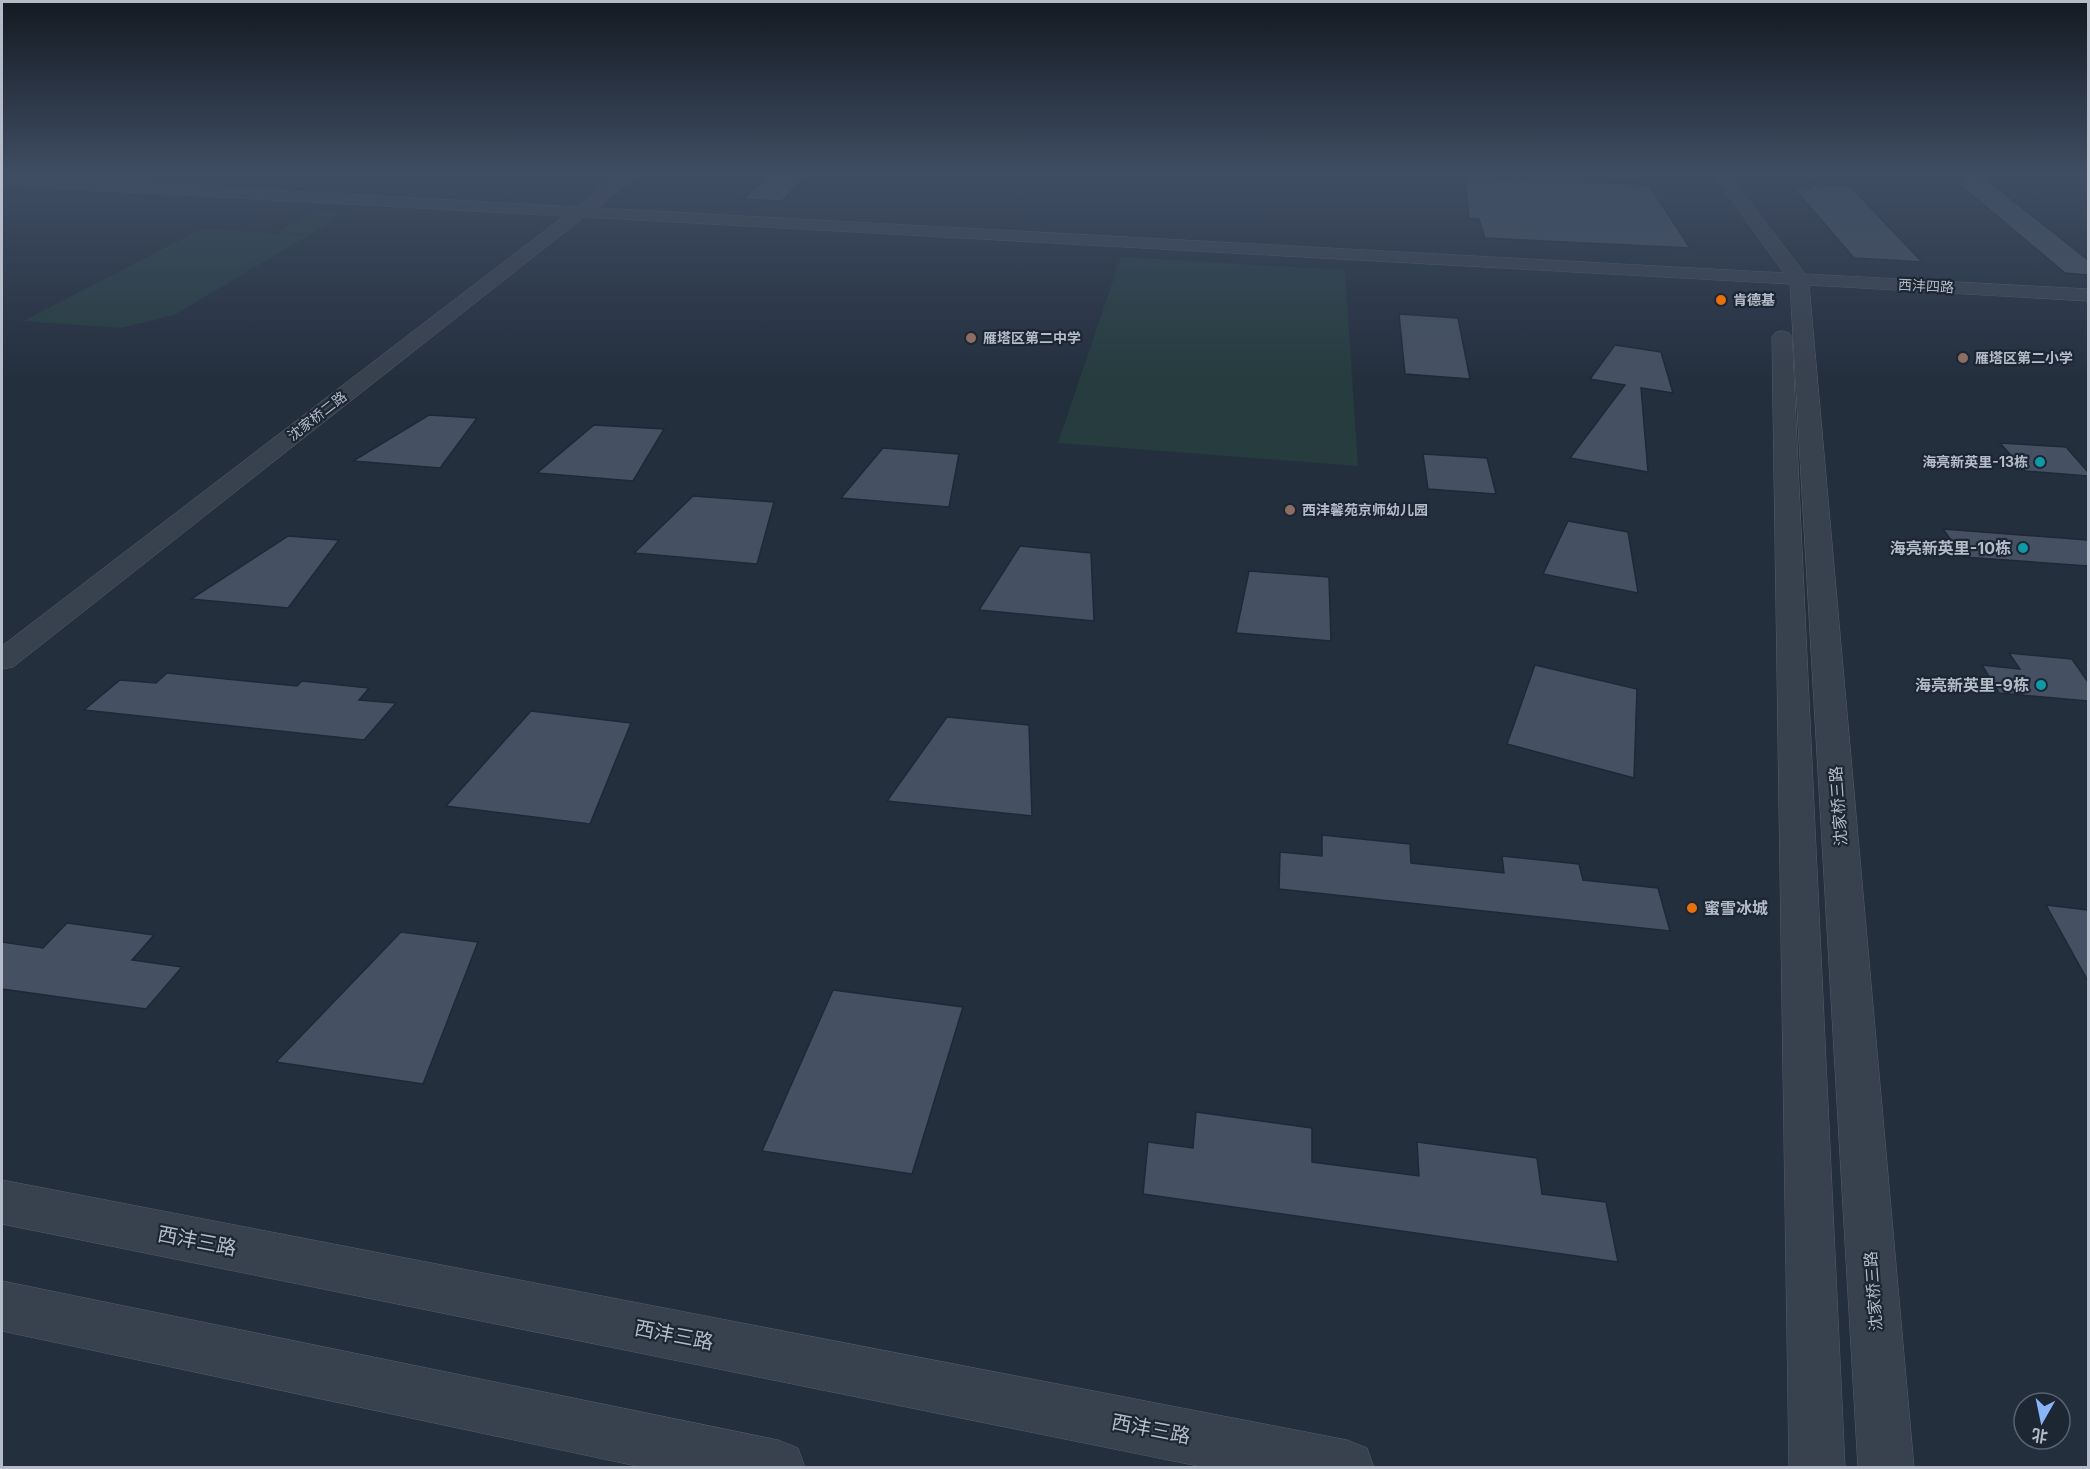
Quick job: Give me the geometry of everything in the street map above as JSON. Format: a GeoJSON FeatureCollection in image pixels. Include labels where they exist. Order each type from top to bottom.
{"type":"FeatureCollection","features":[{"type":"Feature","properties":{"kind":"street","name":"沈家桥二路"},"geometry":{"type":"LineString","coordinates":[[68,581],[532,241]]}},
{"type":"Feature","properties":{"kind":"street","name":"沈家桥二路"},"geometry":{"type":"LineString","coordinates":[[2,660],[535,241]]}},
{"type":"Feature","properties":{"kind":"street","name":"西沣四路"},"geometry":{"type":"LineString","coordinates":[[1098,241],[2088,295]]}},
{"type":"Feature","properties":{"kind":"street"},"geometry":{"type":"LineString","coordinates":[[1759,241],[1790,278]]}},
{"type":"Feature","properties":{"kind":"street"},"geometry":{"type":"LineString","coordinates":[[1765,241],[1790,278],[1817,1467]]}},
{"type":"Feature","properties":{"kind":"street","name":"沈家桥三路"},"geometry":{"type":"LineString","coordinates":[[1790,278],[1886,1467]]}},
{"type":"Feature","properties":{"kind":"street","name":"西沣三路"},"geometry":{"type":"LineString","coordinates":[[2,1202],[1347,1467]]}},
{"type":"Feature","properties":{"kind":"street"},"geometry":{"type":"LineString","coordinates":[[2,1306],[778,1467]]}},
{"type":"Feature","properties":{"kind":"green space"},"geometry":{"type":"Polygon","coordinates":[[[180,241],[300,241],[174,315],[121,328],[23,321],[180,241]]]}},
{"type":"Feature","properties":{"kind":"green space"},"geometry":{"type":"Polygon","coordinates":[[[1121,257],[1345,270],[1358,466],[1058,443],[1121,257]]]}},
{"type":"Feature","properties":{"kind":"building"},"geometry":{"type":"Polygon","coordinates":[[[1537,241],[1685,241],[1690,248],[1537,241]]]}},
{"type":"Feature","properties":{"kind":"building"},"geometry":{"type":"Polygon","coordinates":[[[1839,241],[1902,241],[1922,262],[1854,258],[1839,241]]]}},
{"type":"Feature","properties":{"kind":"building"},"geometry":{"type":"Polygon","coordinates":[[[2026,241],[2063,241],[2088,260],[2088,275],[2065,273],[2026,241]]]}},
{"type":"Feature","properties":{"kind":"building"},"geometry":{"type":"Polygon","coordinates":[[[1399,314],[1458,318],[1470,379],[1405,374],[1399,314]]]}},
{"type":"Feature","properties":{"kind":"building"},"geometry":{"type":"Polygon","coordinates":[[[1615,345],[1661,352],[1673,393],[1641,388],[1648,472],[1570,458],[1625,385],[1590,379],[1615,345]]]}},
{"type":"Feature","properties":{"kind":"building"},"geometry":{"type":"Polygon","coordinates":[[[429,415],[477,418],[440,468],[353,461],[429,415]]]}},
{"type":"Feature","properties":{"kind":"building"},"geometry":{"type":"Polygon","coordinates":[[[594,425],[664,429],[633,481],[537,473],[594,425]]]}},
{"type":"Feature","properties":{"kind":"building","name":"海亮新英里-13栋"},"geometry":{"type":"Polygon","coordinates":[[[2000,443],[2066,447],[2088,472],[2088,476],[2025,471],[2000,443]]]}},
{"type":"Feature","properties":{"kind":"building"},"geometry":{"type":"Polygon","coordinates":[[[883,448],[959,454],[949,507],[841,498],[883,448]]]}},
{"type":"Feature","properties":{"kind":"building"},"geometry":{"type":"Polygon","coordinates":[[[1423,454],[1487,458],[1496,494],[1428,489],[1423,454]]]}},
{"type":"Feature","properties":{"kind":"building"},"geometry":{"type":"Polygon","coordinates":[[[693,496],[774,502],[757,564],[634,553],[693,496]]]}},
{"type":"Feature","properties":{"kind":"building"},"geometry":{"type":"Polygon","coordinates":[[[1568,521],[1628,532],[1638,593],[1543,574],[1568,521]]]}},
{"type":"Feature","properties":{"kind":"building","name":"海亮新英里-10栋"},"geometry":{"type":"Polygon","coordinates":[[[1943,529],[2088,540],[2088,566],[1963,557],[1943,529]]]}},
{"type":"Feature","properties":{"kind":"building"},"geometry":{"type":"Polygon","coordinates":[[[288,536],[339,540],[288,608],[191,599],[288,536]]]}},
{"type":"Feature","properties":{"kind":"building"},"geometry":{"type":"Polygon","coordinates":[[[1020,546],[1091,553],[1094,621],[979,610],[1020,546]]]}},
{"type":"Feature","properties":{"kind":"building"},"geometry":{"type":"Polygon","coordinates":[[[1249,571],[1329,577],[1331,641],[1236,633],[1249,571]]]}},
{"type":"Feature","properties":{"kind":"building","name":"海亮新英里-9栋"},"geometry":{"type":"Polygon","coordinates":[[[2009,653],[2072,659],[2088,682],[2088,701],[1999,693],[1982,665],[2020,669],[2009,653]]]}},
{"type":"Feature","properties":{"kind":"building"},"geometry":{"type":"Polygon","coordinates":[[[1535,665],[1637,689],[1634,778],[1507,744],[1535,665]]]}},
{"type":"Feature","properties":{"kind":"building"},"geometry":{"type":"Polygon","coordinates":[[[167,673],[297,686],[302,681],[369,688],[359,700],[396,703],[364,740],[84,710],[120,680],[156,683],[167,673]]]}},
{"type":"Feature","properties":{"kind":"building"},"geometry":{"type":"Polygon","coordinates":[[[531,711],[631,723],[590,824],[446,806],[531,711]]]}},
{"type":"Feature","properties":{"kind":"building"},"geometry":{"type":"Polygon","coordinates":[[[947,717],[1029,725],[1032,816],[887,801],[947,717]]]}},
{"type":"Feature","properties":{"kind":"building"},"geometry":{"type":"Polygon","coordinates":[[[1322,835],[1410,844],[1411,863],[1504,873],[1502,856],[1579,864],[1583,880],[1658,888],[1670,931],[1279,889],[1280,852],[1322,856],[1322,835]]]}},
{"type":"Feature","properties":{"kind":"building"},"geometry":{"type":"Polygon","coordinates":[[[2046,905],[2088,910],[2088,981],[2046,905]]]}},
{"type":"Feature","properties":{"kind":"building"},"geometry":{"type":"Polygon","coordinates":[[[67,923],[154,935],[132,960],[182,967],[146,1009],[2,989],[2,942],[43,948],[67,923]]]}},
{"type":"Feature","properties":{"kind":"building"},"geometry":{"type":"Polygon","coordinates":[[[401,932],[478,942],[423,1084],[276,1062],[401,932]]]}},
{"type":"Feature","properties":{"kind":"building"},"geometry":{"type":"Polygon","coordinates":[[[833,990],[963,1007],[912,1174],[762,1151],[833,990]]]}},
{"type":"Feature","properties":{"kind":"building"},"geometry":{"type":"Polygon","coordinates":[[[1196,1112],[1312,1128],[1312,1162],[1419,1176],[1417,1142],[1537,1158],[1542,1194],[1606,1202],[1618,1262],[1143,1194],[1148,1142],[1193,1148],[1196,1112]]]}},
{"type":"Feature","properties":{"kind":"place","name":"肯德基"},"geometry":{"type":"Point","coordinates":[1721,300]}},
{"type":"Feature","properties":{"kind":"place","name":"雁塔区第二中学"},"geometry":{"type":"Point","coordinates":[971,338]}},
{"type":"Feature","properties":{"kind":"place","name":"雁塔区第二小学"},"geometry":{"type":"Point","coordinates":[1963,358]}},
{"type":"Feature","properties":{"kind":"place","name":"海亮新英里-13栋"},"geometry":{"type":"Point","coordinates":[2040,462]}},
{"type":"Feature","properties":{"kind":"place","name":"西沣馨苑京师幼儿园"},"geometry":{"type":"Point","coordinates":[1290,510]}},
{"type":"Feature","properties":{"kind":"place","name":"海亮新英里-10栋"},"geometry":{"type":"Point","coordinates":[2023,548]}},
{"type":"Feature","properties":{"kind":"place","name":"海亮新英里-9栋"},"geometry":{"type":"Point","coordinates":[2041,685]}},
{"type":"Feature","properties":{"kind":"place","name":"蜜雪冰城"},"geometry":{"type":"Point","coordinates":[1692,908]}}]}
